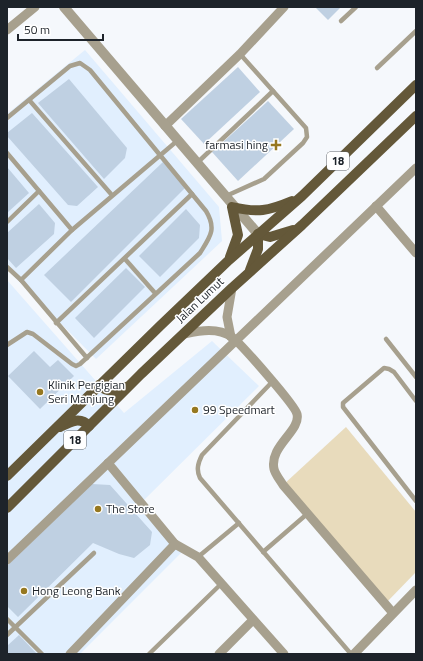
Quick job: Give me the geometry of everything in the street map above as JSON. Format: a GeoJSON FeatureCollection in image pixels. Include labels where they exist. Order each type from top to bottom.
{"type":"FeatureCollection","features":[{"type":"Feature","properties":{"kind":"main road","name":"Jalan Lumut"},"geometry":{"type":"LineString","coordinates":[[7,476],[49,433],[229,260],[302,196],[416,85]]}},
{"type":"Feature","properties":{"kind":"main road","name":"Jalan Lumut"},"geometry":{"type":"LineString","coordinates":[[7,508],[141,374],[232,288],[302,225],[416,116]]}},
{"type":"Feature","properties":{"kind":"main road"},"geometry":{"type":"LineString","coordinates":[[229,260],[236,246],[238,235],[232,207],[258,211],[268,210],[302,196]]}},
{"type":"Feature","properties":{"kind":"main road"},"geometry":{"type":"LineString","coordinates":[[246,277],[257,254],[258,234],[265,237],[278,236],[302,225]]}},
{"type":"Feature","properties":{"kind":"main road"},"geometry":{"type":"LineString","coordinates":[[99,385],[103,389],[111,391],[117,390],[130,384],[141,374]]}},
{"type":"Feature","properties":{"kind":"main road"},"geometry":{"type":"LineString","coordinates":[[49,433],[71,421],[80,420],[89,426]]}},
{"type":"Feature","properties":{"kind":"street"},"geometry":{"type":"LineString","coordinates":[[7,30],[35,7]]}},
{"type":"Feature","properties":{"kind":"street"},"geometry":{"type":"LineString","coordinates":[[64,7],[197,163],[232,207],[258,234]]}},
{"type":"Feature","properties":{"kind":"street"},"geometry":{"type":"LineString","coordinates":[[165,126],[240,54],[284,7]]}},
{"type":"Feature","properties":{"kind":"street"},"geometry":{"type":"LineString","coordinates":[[7,560],[108,463],[233,339],[416,168]]}},
{"type":"Feature","properties":{"kind":"street"},"geometry":{"type":"LineString","coordinates":[[376,206],[416,251]]}},
{"type":"Feature","properties":{"kind":"street"},"geometry":{"type":"LineString","coordinates":[[232,288],[227,317],[233,339]]}},
{"type":"Feature","properties":{"kind":"street"},"geometry":{"type":"LineString","coordinates":[[184,334],[210,330],[233,339],[273,381],[297,414],[296,424],[276,452],[274,470],[283,485],[393,613]]}},
{"type":"Feature","properties":{"kind":"street"},"geometry":{"type":"LineString","coordinates":[[108,463],[175,544],[198,557],[284,654]]}},
{"type":"Feature","properties":{"kind":"street"},"geometry":{"type":"LineString","coordinates":[[70,654],[175,544]]}},
{"type":"Feature","properties":{"kind":"street"},"geometry":{"type":"LineString","coordinates":[[354,654],[416,590]]}},
{"type":"Feature","properties":{"kind":"street"},"geometry":{"type":"LineString","coordinates":[[219,654],[253,620]]}},
{"type":"Feature","properties":{"kind":"lane"},"geometry":{"type":"LineString","coordinates":[[341,22],[356,7]]}},
{"type":"Feature","properties":{"kind":"lane"},"geometry":{"type":"LineString","coordinates":[[377,68],[416,31]]}},
{"type":"Feature","properties":{"kind":"lane"},"geometry":{"type":"LineString","coordinates":[[225,197],[264,179],[303,143],[307,137],[306,128],[240,54]]}},
{"type":"Feature","properties":{"kind":"lane"},"geometry":{"type":"LineString","coordinates":[[7,118],[30,101],[70,66],[80,63],[90,70],[192,194],[212,221],[211,234],[200,253],[155,293],[87,358],[76,366],[33,334],[27,332],[7,345]]}},
{"type":"Feature","properties":{"kind":"lane"},"geometry":{"type":"LineString","coordinates":[[197,163],[273,91]]}},
{"type":"Feature","properties":{"kind":"lane"},"geometry":{"type":"LineString","coordinates":[[30,101],[111,194]]}},
{"type":"Feature","properties":{"kind":"lane"},"geometry":{"type":"LineString","coordinates":[[21,280],[111,194],[177,141]]}},
{"type":"Feature","properties":{"kind":"lane"},"geometry":{"type":"LineString","coordinates":[[7,153],[72,230]]}},
{"type":"Feature","properties":{"kind":"lane"},"geometry":{"type":"LineString","coordinates":[[7,222],[39,191]]}},
{"type":"Feature","properties":{"kind":"lane"},"geometry":{"type":"LineString","coordinates":[[56,323],[192,194]]}},
{"type":"Feature","properties":{"kind":"lane"},"geometry":{"type":"LineString","coordinates":[[125,259],[155,293]]}},
{"type":"Feature","properties":{"kind":"lane"},"geometry":{"type":"LineString","coordinates":[[7,267],[21,280],[87,358]]}},
{"type":"Feature","properties":{"kind":"lane"},"geometry":{"type":"LineString","coordinates":[[386,340],[416,377]]}},
{"type":"Feature","properties":{"kind":"lane"},"geometry":{"type":"LineString","coordinates":[[416,401],[394,372],[390,369],[384,368],[343,403],[343,408],[416,501]]}},
{"type":"Feature","properties":{"kind":"lane"},"geometry":{"type":"LineString","coordinates":[[273,381],[202,456],[199,461],[198,472],[200,478],[351,654]]}},
{"type":"Feature","properties":{"kind":"lane"},"geometry":{"type":"LineString","coordinates":[[264,552],[308,514]]}},
{"type":"Feature","properties":{"kind":"lane"},"geometry":{"type":"LineString","coordinates":[[198,557],[239,523]]}},
{"type":"Feature","properties":{"kind":"lane"},"geometry":{"type":"LineString","coordinates":[[7,635],[94,552]]}},
{"type":"Feature","properties":{"kind":"lane"},"geometry":{"type":"LineString","coordinates":[[149,654],[221,584]]}},
{"type":"Feature","properties":{"kind":"lane"},"geometry":{"type":"LineString","coordinates":[[7,619],[42,654]]}},
{"type":"Feature","properties":{"kind":"shaded area"},"geometry":{"type":"Polygon","coordinates":[[[85,50],[219,207],[222,241],[96,359],[7,269],[7,114],[85,50]]]}},
{"type":"Feature","properties":{"kind":"shaded area"},"geometry":{"type":"Polygon","coordinates":[[[7,280],[124,413],[212,341],[259,386],[139,505],[182,552],[80,654],[7,654],[7,280]]]}},
{"type":"Feature","properties":{"kind":"shaded area"},"geometry":{"type":"Polygon","coordinates":[[[346,427],[416,512],[416,572],[385,604],[283,485],[346,427]]]}},
{"type":"Feature","properties":{"kind":"building"},"geometry":{"type":"Polygon","coordinates":[[[315,7],[341,7],[328,20],[315,7]]]}},
{"type":"Feature","properties":{"kind":"building"},"geometry":{"type":"Polygon","coordinates":[[[238,67],[260,92],[204,144],[181,119],[238,67]]]}},
{"type":"Feature","properties":{"kind":"building"},"geometry":{"type":"Polygon","coordinates":[[[69,79],[127,148],[125,158],[104,179],[38,103],[69,79]]]}},
{"type":"Feature","properties":{"kind":"building"},"geometry":{"type":"Polygon","coordinates":[[[268,101],[294,129],[238,181],[212,152],[268,101]]]}},
{"type":"Feature","properties":{"kind":"building"},"geometry":{"type":"Polygon","coordinates":[[[32,113],[98,187],[77,206],[68,205],[7,136],[7,133],[32,113]]]}},
{"type":"Feature","properties":{"kind":"building"},"geometry":{"type":"Polygon","coordinates":[[[163,162],[186,187],[71,302],[44,275],[163,162]]]}},
{"type":"Feature","properties":{"kind":"building"},"geometry":{"type":"Polygon","coordinates":[[[7,167],[29,193],[7,213],[7,167]]]}},
{"type":"Feature","properties":{"kind":"building"},"geometry":{"type":"Polygon","coordinates":[[[39,204],[55,223],[54,234],[16,268],[7,258],[7,233],[39,204]]]}},
{"type":"Feature","properties":{"kind":"building"},"geometry":{"type":"Polygon","coordinates":[[[186,209],[200,225],[199,238],[160,277],[139,256],[186,209]]]}},
{"type":"Feature","properties":{"kind":"building"},"geometry":{"type":"Polygon","coordinates":[[[126,268],[145,287],[94,338],[75,318],[126,268]]]}},
{"type":"Feature","properties":{"kind":"building","name":"Klinik Pergigian Seri Manjung"},"geometry":{"type":"Polygon","coordinates":[[[34,351],[50,367],[58,360],[74,376],[40,409],[8,376],[34,351]]]}},
{"type":"Feature","properties":{"kind":"building","name":"The Store"},"geometry":{"type":"Polygon","coordinates":[[[92,484],[110,485],[152,532],[150,545],[134,558],[119,554],[93,543],[18,617],[7,606],[7,566],[92,484]]]}},
{"type":"Feature","properties":{"kind":"building"},"geometry":{"type":"Polygon","coordinates":[[[19,635],[37,654],[7,654],[7,646],[19,635]]]}},
{"type":"Feature","properties":{"kind":"place","name":"farmasi hing"},"geometry":{"type":"Point","coordinates":[276,145]}},
{"type":"Feature","properties":{"kind":"place","name":"Klinik Pergigian Seri Manjung"},"geometry":{"type":"Point","coordinates":[40,392]}},
{"type":"Feature","properties":{"kind":"place","name":"99 Speedmart"},"geometry":{"type":"Point","coordinates":[195,410]}},
{"type":"Feature","properties":{"kind":"place","name":"The Store"},"geometry":{"type":"Point","coordinates":[98,509]}},
{"type":"Feature","properties":{"kind":"place","name":"Hong Leong Bank"},"geometry":{"type":"Point","coordinates":[24,591]}}]}
